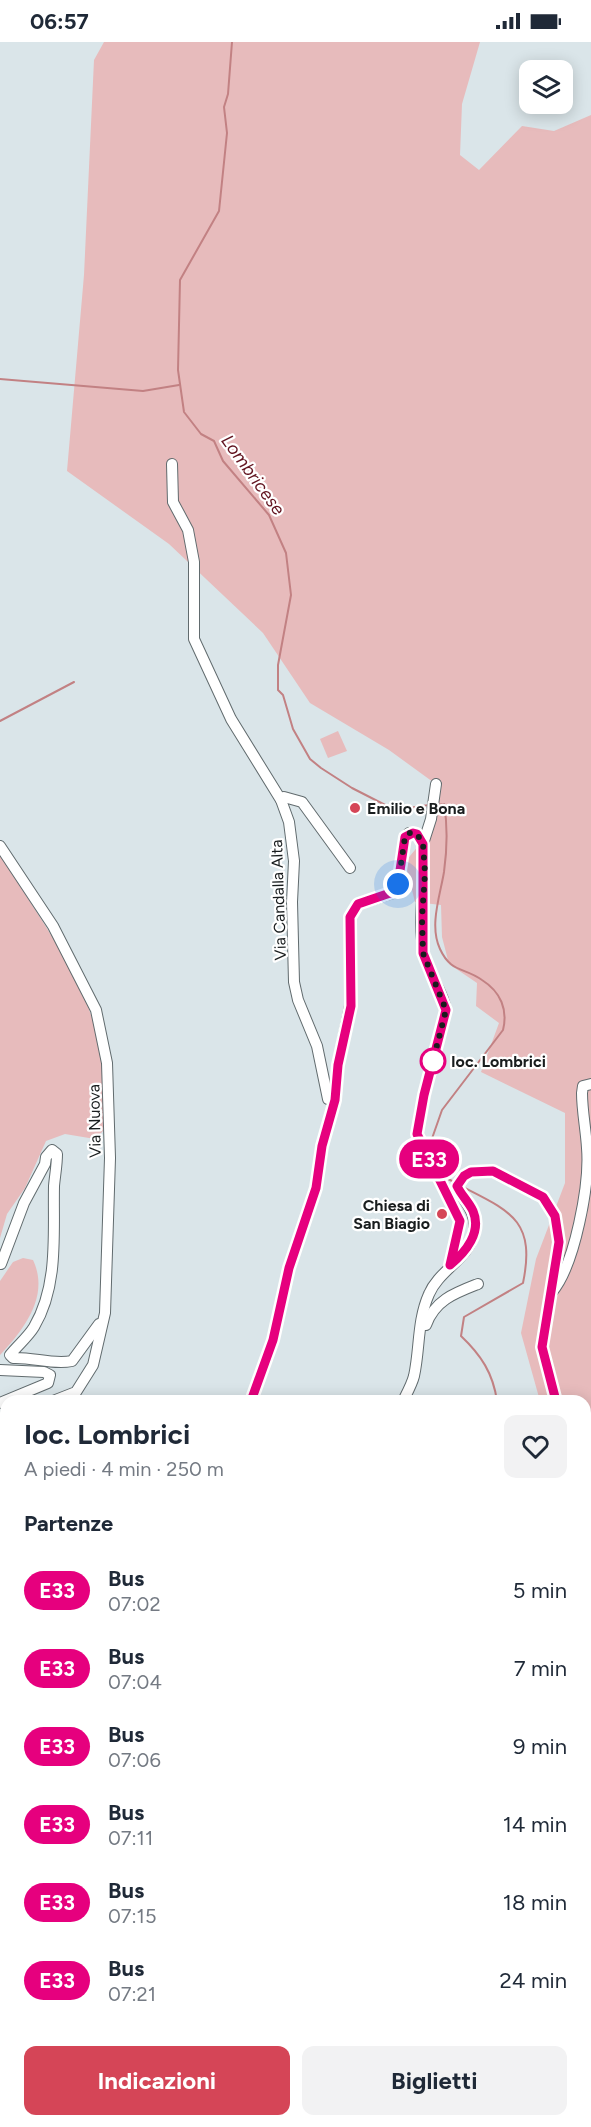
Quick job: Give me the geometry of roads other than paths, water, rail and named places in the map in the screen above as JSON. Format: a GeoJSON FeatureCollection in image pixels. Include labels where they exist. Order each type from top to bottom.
{"type":"FeatureCollection","features":[{"type":"Feature","properties":{"kind":"street","name":"Via Candalla Alta"},"geometry":{"type":"LineString","coordinates":[[172,464],[173,502],[188,530],[194,562],[194,639],[231,719],[280,800],[289,822],[294,861],[292,902],[294,982],[298,1000],[317,1046],[328,1099],[335,1100]]}},
{"type":"Feature","properties":{"kind":"street"},"geometry":{"type":"LineString","coordinates":[[436,784],[431,819],[423,844],[423,953],[446,1010],[424,1095],[417,1134],[460,1221],[450,1265]]}},
{"type":"Feature","properties":{"kind":"street"},"geometry":{"type":"LineString","coordinates":[[280,800],[284,798],[302,802],[350,868]]}},
{"type":"Feature","properties":{"kind":"street"},"geometry":{"type":"LineString","coordinates":[[253,1395],[273,1340],[289,1268],[316,1188],[322,1146],[335,1100],[338,1065],[351,1006],[350,917],[358,904],[393,892],[398,884],[405,837],[409,833],[417,834],[423,844]]}},
{"type":"Feature","properties":{"kind":"street","name":"Via Nuova"},"geometry":{"type":"LineString","coordinates":[[0,846],[52,926],[96,1010],[110,1090],[105,1313],[93,1365],[76,1392],[68,1395]]}},
{"type":"Feature","properties":{"kind":"street"},"geometry":{"type":"LineString","coordinates":[[552,1292],[559,1284],[579,1225],[587,1150],[582,1092],[583,1086],[591,1084]]}},
{"type":"Feature","properties":{"kind":"street"},"geometry":{"type":"LineString","coordinates":[[1,1264],[24,1203],[45,1164],[46,1157],[52,1150],[57,1154],[57,1164],[54,1183],[55,1240],[49,1283],[34,1327],[10,1355],[14,1358],[31,1357],[61,1364],[72,1361],[87,1344],[105,1313]]}},
{"type":"Feature","properties":{"kind":"street"},"geometry":{"type":"LineString","coordinates":[[406,1395],[414,1376],[417,1338],[429,1292],[450,1265],[467,1250],[474,1233],[473,1211],[457,1186],[464,1176],[479,1170],[493,1171],[543,1197],[555,1216],[559,1242],[542,1347],[554,1395]]}},
{"type":"Feature","properties":{"kind":"street"},"geometry":{"type":"LineString","coordinates":[[417,1338],[424,1329],[430,1313],[440,1302],[452,1294],[478,1284]]}},
{"type":"Feature","properties":{"kind":"street"},"geometry":{"type":"LineString","coordinates":[[0,1370],[44,1372],[50,1375],[50,1379],[39,1388],[21,1395]]}},
{"type":"Feature","properties":{"kind":"waterway","name":"Lombricese"},"geometry":{"type":"LineString","coordinates":[[232,42],[228,94],[224,107],[227,133],[219,211],[180,280],[178,370],[184,412],[201,434],[214,441],[223,461],[269,515],[286,553],[291,595],[278,665],[278,690],[283,695],[293,729],[310,759],[352,788],[395,810],[429,805]]}},
{"type":"Feature","properties":{"kind":"waterway"},"geometry":{"type":"LineString","coordinates":[[0,379],[143,391],[179,385]]}},
{"type":"Feature","properties":{"kind":"waterway"},"geometry":{"type":"LineString","coordinates":[[0,721],[74,682]]}},
{"type":"Feature","properties":{"kind":"waterway","name":"Lombricese"},"geometry":{"type":"LineString","coordinates":[[437,805],[444,804],[447,838],[444,872],[435,921],[437,940],[444,957],[453,966],[475,976],[494,990],[502,1002],[505,1015],[503,1030],[442,1110],[429,1147],[446,1178],[456,1183]]}},
{"type":"Feature","properties":{"kind":"waterway","name":"Lombricese"},"geometry":{"type":"LineString","coordinates":[[461,1186],[506,1211],[522,1231],[526,1245],[523,1283],[464,1317],[461,1336],[485,1365],[496,1395]]}},
{"type":"Feature","properties":{"kind":"place","name":"Emilio e Bona"},"geometry":{"type":"Point","coordinates":[355,808]}},
{"type":"Feature","properties":{"kind":"place","name":"Ioc. Lombrici"},"geometry":{"type":"Point","coordinates":[433,1061]}},
{"type":"Feature","properties":{"kind":"place","name":"Chiesa di San Biagio"},"geometry":{"type":"Point","coordinates":[442,1214]}}]}
